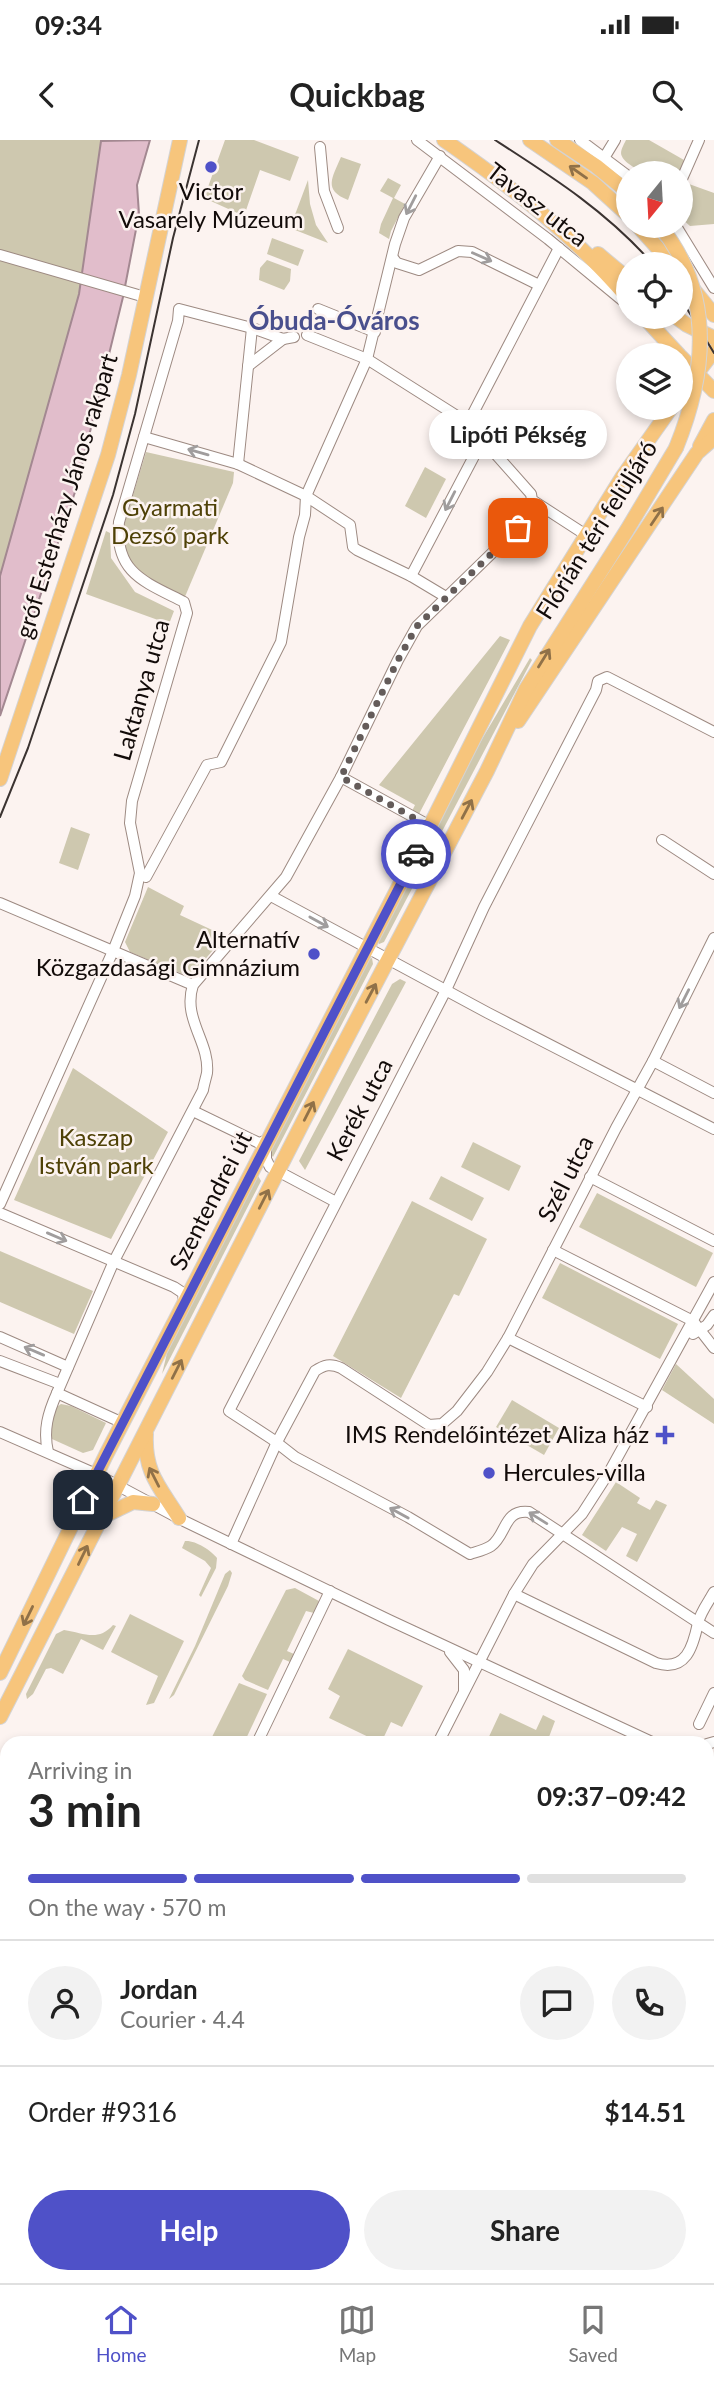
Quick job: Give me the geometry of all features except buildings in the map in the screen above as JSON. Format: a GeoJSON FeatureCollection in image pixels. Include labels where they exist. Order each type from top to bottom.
{"type":"FeatureCollection","features":[{"type":"Feature","properties":{"kind":"main road","name":"gróf Esterházy János rakpart"},"geometry":{"type":"LineString","coordinates":[[0,779],[108,455],[130,370],[138,295],[180,140]]}},
{"type":"Feature","properties":{"kind":"main road"},"geometry":{"type":"LineString","coordinates":[[444,140],[499,178],[616,269]]}},
{"type":"Feature","properties":{"kind":"main road"},"geometry":{"type":"LineString","coordinates":[[530,140],[593,183],[616,204]]}},
{"type":"Feature","properties":{"kind":"main road"},"geometry":{"type":"LineString","coordinates":[[566,142],[600,162],[616,179]]}},
{"type":"Feature","properties":{"kind":"main road"},"geometry":{"type":"LineString","coordinates":[[568,234],[616,285]]}},
{"type":"Feature","properties":{"kind":"main road"},"geometry":{"type":"LineString","coordinates":[[649,238],[661,252]]}},
{"type":"Feature","properties":{"kind":"main road","name":"Flórián téri felüljáró"},"geometry":{"type":"LineString","coordinates":[[487,771],[510,718],[543,660],[650,493],[676,448],[690,411],[701,353],[699,314],[696,294],[681,257],[668,238]]}},
{"type":"Feature","properties":{"kind":"main road"},"geometry":{"type":"LineString","coordinates":[[693,284],[701,290],[714,293]]}},
{"type":"Feature","properties":{"kind":"main road"},"geometry":{"type":"LineString","coordinates":[[693,289],[714,315]]}},
{"type":"Feature","properties":{"kind":"main road"},"geometry":{"type":"LineString","coordinates":[[693,328],[714,338]]}},
{"type":"Feature","properties":{"kind":"main road"},"geometry":{"type":"LineString","coordinates":[[655,329],[668,343]]}},
{"type":"Feature","properties":{"kind":"main road"},"geometry":{"type":"LineString","coordinates":[[693,378],[711,358]]}},
{"type":"Feature","properties":{"kind":"main road"},"geometry":{"type":"LineString","coordinates":[[693,371],[714,391]]}},
{"type":"Feature","properties":{"kind":"main road","name":"Szentendrei út"},"geometry":{"type":"LineString","coordinates":[[1,1670],[96,1474],[430,827],[578,531],[662,420]]}},
{"type":"Feature","properties":{"kind":"main road"},"geometry":{"type":"LineString","coordinates":[[487,771],[672,494],[714,420]]}},
{"type":"Feature","properties":{"kind":"main road"},"geometry":{"type":"LineString","coordinates":[[697,453],[714,438]]}},
{"type":"Feature","properties":{"kind":"main road","name":"Szentendrei út"},"geometry":{"type":"LineString","coordinates":[[0,1717],[278,1171],[487,771]]}},
{"type":"Feature","properties":{"kind":"main road"},"geometry":{"type":"LineString","coordinates":[[146,1430],[147,1462],[151,1474],[179,1518]]}},
{"type":"Feature","properties":{"kind":"main road"},"geometry":{"type":"LineString","coordinates":[[102,1517],[133,1502],[153,1504]]}},
{"type":"Feature","properties":{"kind":"street","name":"Tavasz utca"},"geometry":{"type":"LineString","coordinates":[[417,140],[559,248],[616,295]]}},
{"type":"Feature","properties":{"kind":"street"},"geometry":{"type":"LineString","coordinates":[[615,140],[600,162],[616,170]]}},
{"type":"Feature","properties":{"kind":"street"},"geometry":{"type":"LineString","coordinates":[[690,161],[699,140]]}},
{"type":"Feature","properties":{"kind":"street"},"geometry":{"type":"LineString","coordinates":[[320,147],[324,191],[338,228]]}},
{"type":"Feature","properties":{"kind":"street"},"geometry":{"type":"LineString","coordinates":[[146,877],[207,765],[221,762],[281,642],[305,515],[306,496],[366,363],[395,244],[404,218],[440,156]]}},
{"type":"Feature","properties":{"kind":"street"},"geometry":{"type":"LineString","coordinates":[[683,238],[714,288]]}},
{"type":"Feature","properties":{"kind":"street"},"geometry":{"type":"LineString","coordinates":[[468,423],[559,248]]}},
{"type":"Feature","properties":{"kind":"street"},"geometry":{"type":"LineString","coordinates":[[393,258],[397,263],[419,270],[458,251],[472,252],[540,285]]}},
{"type":"Feature","properties":{"kind":"street"},"geometry":{"type":"LineString","coordinates":[[0,255],[138,295]]}},
{"type":"Feature","properties":{"kind":"street","name":"Laktanya utca"},"geometry":{"type":"LineString","coordinates":[[0,1204],[113,951],[138,885],[138,856],[130,823],[132,801],[187,613],[184,601],[142,580],[129,568],[118,547],[119,522],[178,321],[179,309],[252,328]]}},
{"type":"Feature","properties":{"kind":"street"},"geometry":{"type":"LineString","coordinates":[[318,309],[375,332]]}},
{"type":"Feature","properties":{"kind":"street"},"geometry":{"type":"LineString","coordinates":[[238,464],[248,366],[252,328],[289,338],[248,366]]}},
{"type":"Feature","properties":{"kind":"street"},"geometry":{"type":"LineString","coordinates":[[48,1452],[48,1414],[114,1261],[193,1111],[207,1073],[189,1003],[193,985],[286,877],[341,777],[417,626],[528,518],[531,494],[468,423],[366,363],[307,335]]}},
{"type":"Feature","properties":{"kind":"street"},"geometry":{"type":"LineString","coordinates":[[144,437],[238,464],[306,496],[350,524],[354,547],[446,597]]}},
{"type":"Feature","properties":{"kind":"street"},"geometry":{"type":"LineString","coordinates":[[411,576],[482,441]]}},
{"type":"Feature","properties":{"kind":"street"},"geometry":{"type":"LineString","coordinates":[[532,500],[578,531]]}},
{"type":"Feature","properties":{"kind":"street","name":"Kerék utca"},"geometry":{"type":"LineString","coordinates":[[277,1442],[229,1411],[446,990],[484,907],[596,690],[598,681],[607,677],[714,732]]}},
{"type":"Feature","properties":{"kind":"street"},"geometry":{"type":"LineString","coordinates":[[341,777],[430,827]]}},
{"type":"Feature","properties":{"kind":"street"},"geometry":{"type":"LineString","coordinates":[[662,840],[714,874]]}},
{"type":"Feature","properties":{"kind":"street"},"geometry":{"type":"LineString","coordinates":[[271,896],[714,1129]]}},
{"type":"Feature","properties":{"kind":"street"},"geometry":{"type":"LineString","coordinates":[[0,903],[193,985]]}},
{"type":"Feature","properties":{"kind":"street","name":"Szél utca"},"geometry":{"type":"LineString","coordinates":[[277,1442],[315,1371],[333,1364],[423,1423],[437,1425],[457,1411],[487,1372],[508,1338],[714,938]]}},
{"type":"Feature","properties":{"kind":"street"},"geometry":{"type":"LineString","coordinates":[[653,1061],[714,1093]]}},
{"type":"Feature","properties":{"kind":"street"},"geometry":{"type":"LineString","coordinates":[[193,1111],[259,1143],[268,1140]]}},
{"type":"Feature","properties":{"kind":"street"},"geometry":{"type":"LineString","coordinates":[[268,1140],[265,1150],[270,1167],[336,1202]]}},
{"type":"Feature","properties":{"kind":"street"},"geometry":{"type":"LineString","coordinates":[[590,1177],[714,1241]]}},
{"type":"Feature","properties":{"kind":"street"},"geometry":{"type":"LineString","coordinates":[[0,1213],[156,1279],[183,1293],[183,1307]]}},
{"type":"Feature","properties":{"kind":"street"},"geometry":{"type":"LineString","coordinates":[[553,1250],[696,1326],[714,1348]]}},
{"type":"Feature","properties":{"kind":"street"},"geometry":{"type":"LineString","coordinates":[[442,1736],[514,1594],[533,1564],[582,1514],[647,1407],[684,1339],[696,1326],[714,1282]]}},
{"type":"Feature","properties":{"kind":"street"},"geometry":{"type":"LineString","coordinates":[[696,1326],[707,1325],[714,1315]]}},
{"type":"Feature","properties":{"kind":"street"},"geometry":{"type":"LineString","coordinates":[[0,1337],[68,1367]]}},
{"type":"Feature","properties":{"kind":"street"},"geometry":{"type":"LineString","coordinates":[[508,1338],[647,1407]]}},
{"type":"Feature","properties":{"kind":"street"},"geometry":{"type":"LineString","coordinates":[[0,1361],[59,1388],[123,1423]]}},
{"type":"Feature","properties":{"kind":"street"},"geometry":{"type":"LineString","coordinates":[[0,1432],[96,1474],[231,1544],[639,1736]]}},
{"type":"Feature","properties":{"kind":"street"},"geometry":{"type":"LineString","coordinates":[[231,1544],[277,1442],[295,1458],[408,1517],[470,1554],[492,1546],[513,1515],[520,1511],[529,1512],[714,1633]]}},
{"type":"Feature","properties":{"kind":"street"},"geometry":{"type":"LineString","coordinates":[[260,1736],[330,1591]]}},
{"type":"Feature","properties":{"kind":"street"},"geometry":{"type":"LineString","coordinates":[[514,1594],[667,1667],[681,1661],[687,1654],[698,1623],[714,1592]]}},
{"type":"Feature","properties":{"kind":"street"},"geometry":{"type":"LineString","coordinates":[[444,1646],[464,1670],[464,1696]]}},
{"type":"Feature","properties":{"kind":"street"},"geometry":{"type":"LineString","coordinates":[[699,1724],[714,1693]]}},
{"type":"Feature","properties":{"kind":"green space"},"geometry":{"type":"Polygon","coordinates":[[[0,140],[102,140],[79,294],[0,576],[0,140]]]}},
{"type":"Feature","properties":{"kind":"green space"},"geometry":{"type":"Polygon","coordinates":[[[225,140],[254,140],[299,157],[290,181],[260,170],[244,216],[204,198],[225,140]]]}},
{"type":"Feature","properties":{"kind":"green space"},"geometry":{"type":"Polygon","coordinates":[[[626,140],[649,140],[684,160],[625,161],[621,150],[626,140]]]}},
{"type":"Feature","properties":{"kind":"green space"},"geometry":{"type":"Polygon","coordinates":[[[341,157],[361,164],[348,200],[332,188],[333,177],[341,157]]]}},
{"type":"Feature","properties":{"kind":"green space"},"geometry":{"type":"Polygon","coordinates":[[[388,178],[401,185],[394,198],[405,204],[389,239],[379,233],[393,198],[380,191],[388,178]]]}},
{"type":"Feature","properties":{"kind":"green space"},"geometry":{"type":"Polygon","coordinates":[[[308,180],[310,204],[316,225],[328,243],[290,228],[308,180]]]}},
{"type":"Feature","properties":{"kind":"green space"},"geometry":{"type":"Polygon","coordinates":[[[693,185],[714,193],[714,224],[693,226],[693,185]]]}},
{"type":"Feature","properties":{"kind":"green space"},"geometry":{"type":"Polygon","coordinates":[[[272,238],[304,250],[298,266],[267,254],[272,238]]]}},
{"type":"Feature","properties":{"kind":"green space"},"geometry":{"type":"Polygon","coordinates":[[[267,260],[291,269],[290,281],[284,290],[259,280],[260,268],[267,260]]]}},
{"type":"Feature","properties":{"kind":"green space","name":"Gyarmati Dezső park"},"geometry":{"type":"Polygon","coordinates":[[[146,452],[234,472],[233,483],[184,599],[144,577],[132,565],[122,545],[124,525],[146,452]]]}},
{"type":"Feature","properties":{"kind":"green space"},"geometry":{"type":"Polygon","coordinates":[[[425,467],[446,479],[426,518],[405,506],[425,467]]]}},
{"type":"Feature","properties":{"kind":"green space"},"geometry":{"type":"Polygon","coordinates":[[[106,531],[110,533],[111,558],[135,592],[174,611],[169,624],[86,594],[106,531]]]}},
{"type":"Feature","properties":{"kind":"green space"},"geometry":{"type":"Polygon","coordinates":[[[500,636],[510,640],[419,814],[412,811],[415,805],[379,785],[500,636]]]}},
{"type":"Feature","properties":{"kind":"green space"},"geometry":{"type":"Polygon","coordinates":[[[530,658],[532,660],[384,942],[379,944],[378,940],[482,739],[530,658]]]}},
{"type":"Feature","properties":{"kind":"green space"},"geometry":{"type":"Polygon","coordinates":[[[71,827],[90,834],[78,870],[59,863],[71,827]]]}},
{"type":"Feature","properties":{"kind":"green space"},"geometry":{"type":"Polygon","coordinates":[[[148,887],[184,906],[180,915],[225,936],[190,977],[130,952],[125,942],[148,887]]]}},
{"type":"Feature","properties":{"kind":"green space"},"geometry":{"type":"Polygon","coordinates":[[[372,958],[373,964],[273,1157],[269,1152],[369,959],[372,958]]]}},
{"type":"Feature","properties":{"kind":"green space"},"geometry":{"type":"Polygon","coordinates":[[[400,979],[406,982],[305,1170],[299,1161],[392,984],[400,979]]]}},
{"type":"Feature","properties":{"kind":"green space","name":"Kaszap István park"},"geometry":{"type":"Polygon","coordinates":[[[73,1068],[168,1132],[111,1239],[14,1200],[73,1068]]]}},
{"type":"Feature","properties":{"kind":"green space"},"geometry":{"type":"Polygon","coordinates":[[[473,1142],[521,1166],[509,1191],[461,1167],[473,1142]]]}},
{"type":"Feature","properties":{"kind":"green space"},"geometry":{"type":"Polygon","coordinates":[[[257,1174],[261,1181],[162,1374],[167,1353],[257,1174]]]}},
{"type":"Feature","properties":{"kind":"green space"},"geometry":{"type":"Polygon","coordinates":[[[441,1176],[484,1198],[472,1221],[429,1199],[441,1176]]]}},
{"type":"Feature","properties":{"kind":"green space"},"geometry":{"type":"Polygon","coordinates":[[[597,1193],[713,1253],[696,1287],[579,1227],[597,1193]]]}},
{"type":"Feature","properties":{"kind":"green space"},"geometry":{"type":"Polygon","coordinates":[[[412,1201],[487,1239],[459,1296],[454,1294],[401,1398],[333,1356],[412,1201]]]}},
{"type":"Feature","properties":{"kind":"green space"},"geometry":{"type":"Polygon","coordinates":[[[0,1251],[93,1291],[74,1334],[0,1302],[0,1251]]]}},
{"type":"Feature","properties":{"kind":"green space"},"geometry":{"type":"Polygon","coordinates":[[[560,1263],[678,1324],[660,1359],[542,1298],[560,1263]]]}},
{"type":"Feature","properties":{"kind":"green space"},"geometry":{"type":"Polygon","coordinates":[[[676,1364],[714,1399],[714,1424],[662,1390],[676,1364]]]}},
{"type":"Feature","properties":{"kind":"green space"},"geometry":{"type":"Polygon","coordinates":[[[512,1400],[559,1428],[544,1455],[496,1427],[512,1400]]]}},
{"type":"Feature","properties":{"kind":"green space"},"geometry":{"type":"Polygon","coordinates":[[[61,1404],[106,1423],[93,1450],[83,1453],[52,1439],[50,1434],[54,1409],[61,1404]]]}},
{"type":"Feature","properties":{"kind":"green space"},"geometry":{"type":"Polygon","coordinates":[[[616,1482],[640,1498],[637,1503],[650,1510],[656,1500],[667,1505],[637,1562],[626,1556],[637,1534],[622,1527],[606,1551],[582,1535],[616,1482]]]}},
{"type":"Feature","properties":{"kind":"green space"},"geometry":{"type":"Polygon","coordinates":[[[185,1541],[202,1546],[217,1558],[216,1568],[201,1597],[199,1595],[211,1568],[205,1561],[182,1548],[185,1541]]]}},
{"type":"Feature","properties":{"kind":"green space"},"geometry":{"type":"Polygon","coordinates":[[[230,1570],[232,1573],[228,1586],[174,1695],[169,1699],[225,1574],[230,1570]]]}},
{"type":"Feature","properties":{"kind":"green space"},"geometry":{"type":"Polygon","coordinates":[[[295,1588],[319,1601],[314,1613],[306,1611],[287,1651],[294,1654],[290,1662],[283,1659],[268,1690],[242,1676],[286,1590],[295,1588]]]}},
{"type":"Feature","properties":{"kind":"green space"},"geometry":{"type":"Polygon","coordinates":[[[130,1614],[184,1641],[154,1703],[146,1705],[158,1676],[111,1652],[130,1614]]]}},
{"type":"Feature","properties":{"kind":"green space"},"geometry":{"type":"Polygon","coordinates":[[[113,1625],[116,1626],[103,1650],[81,1639],[63,1674],[51,1668],[46,1669],[33,1694],[27,1699],[26,1694],[56,1634],[64,1630],[96,1635],[113,1625]]]}},
{"type":"Feature","properties":{"kind":"green space"},"geometry":{"type":"Polygon","coordinates":[[[348,1649],[423,1686],[402,1727],[391,1722],[384,1736],[366,1736],[329,1718],[340,1696],[328,1689],[348,1649]]]}},
{"type":"Feature","properties":{"kind":"green space"},"geometry":{"type":"Polygon","coordinates":[[[239,1683],[267,1694],[247,1736],[212,1736],[239,1683]]]}},
{"type":"Feature","properties":{"kind":"green space"},"geometry":{"type":"Polygon","coordinates":[[[500,1713],[536,1730],[543,1715],[555,1721],[549,1736],[489,1736],[500,1713]]]}},
{"type":"Feature","properties":{"kind":"shaded area"},"geometry":{"type":"Polygon","coordinates":[[[150,140],[137,185],[139,214],[123,297],[76,489],[0,716],[0,576],[79,294],[101,141],[150,140]]]}},
{"type":"Feature","properties":{"kind":"tram line"},"geometry":{"type":"LineString","coordinates":[[0,817],[28,748],[113,495],[135,414],[173,238],[199,140]]}},
{"type":"Feature","properties":{"kind":"tram line"},"geometry":{"type":"LineString","coordinates":[[495,140],[598,211],[642,252]]}},
{"type":"Feature","properties":{"kind":"tram line"},"geometry":{"type":"LineString","coordinates":[[693,319],[714,353]]}},
{"type":"Feature","properties":{"kind":"way so far"},"geometry":{"type":"LineString","coordinates":[[416,854],[430,827],[341,777],[417,626],[518,528]]}},
{"type":"Feature","properties":{"kind":"place","name":"Victor Vasarely Múzeum"},"geometry":{"type":"Point","coordinates":[211,167]}},
{"type":"Feature","properties":{"kind":"place","name":"Lipóti Pékség"},"geometry":{"type":"Point","coordinates":[518,528]}},
{"type":"Feature","properties":{"kind":"place","name":"Alternatív Közgazdasági Gimnázium"},"geometry":{"type":"Point","coordinates":[314,954]}},
{"type":"Feature","properties":{"kind":"place","name":"IMS Rendelőintézet Aliza ház"},"geometry":{"type":"Point","coordinates":[665,1435]}},
{"type":"Feature","properties":{"kind":"place","name":"Hercules-villa"},"geometry":{"type":"Point","coordinates":[489,1473]}},
{"type":"Feature","properties":{"kind":"district","name":"Óbuda-Óváros"},"geometry":{"type":"Point","coordinates":[334,321]}},
{"type":"Feature","properties":{"kind":"route"},"geometry":{"type":"LineString","coordinates":[[83,1500],[416,854]]}}]}
